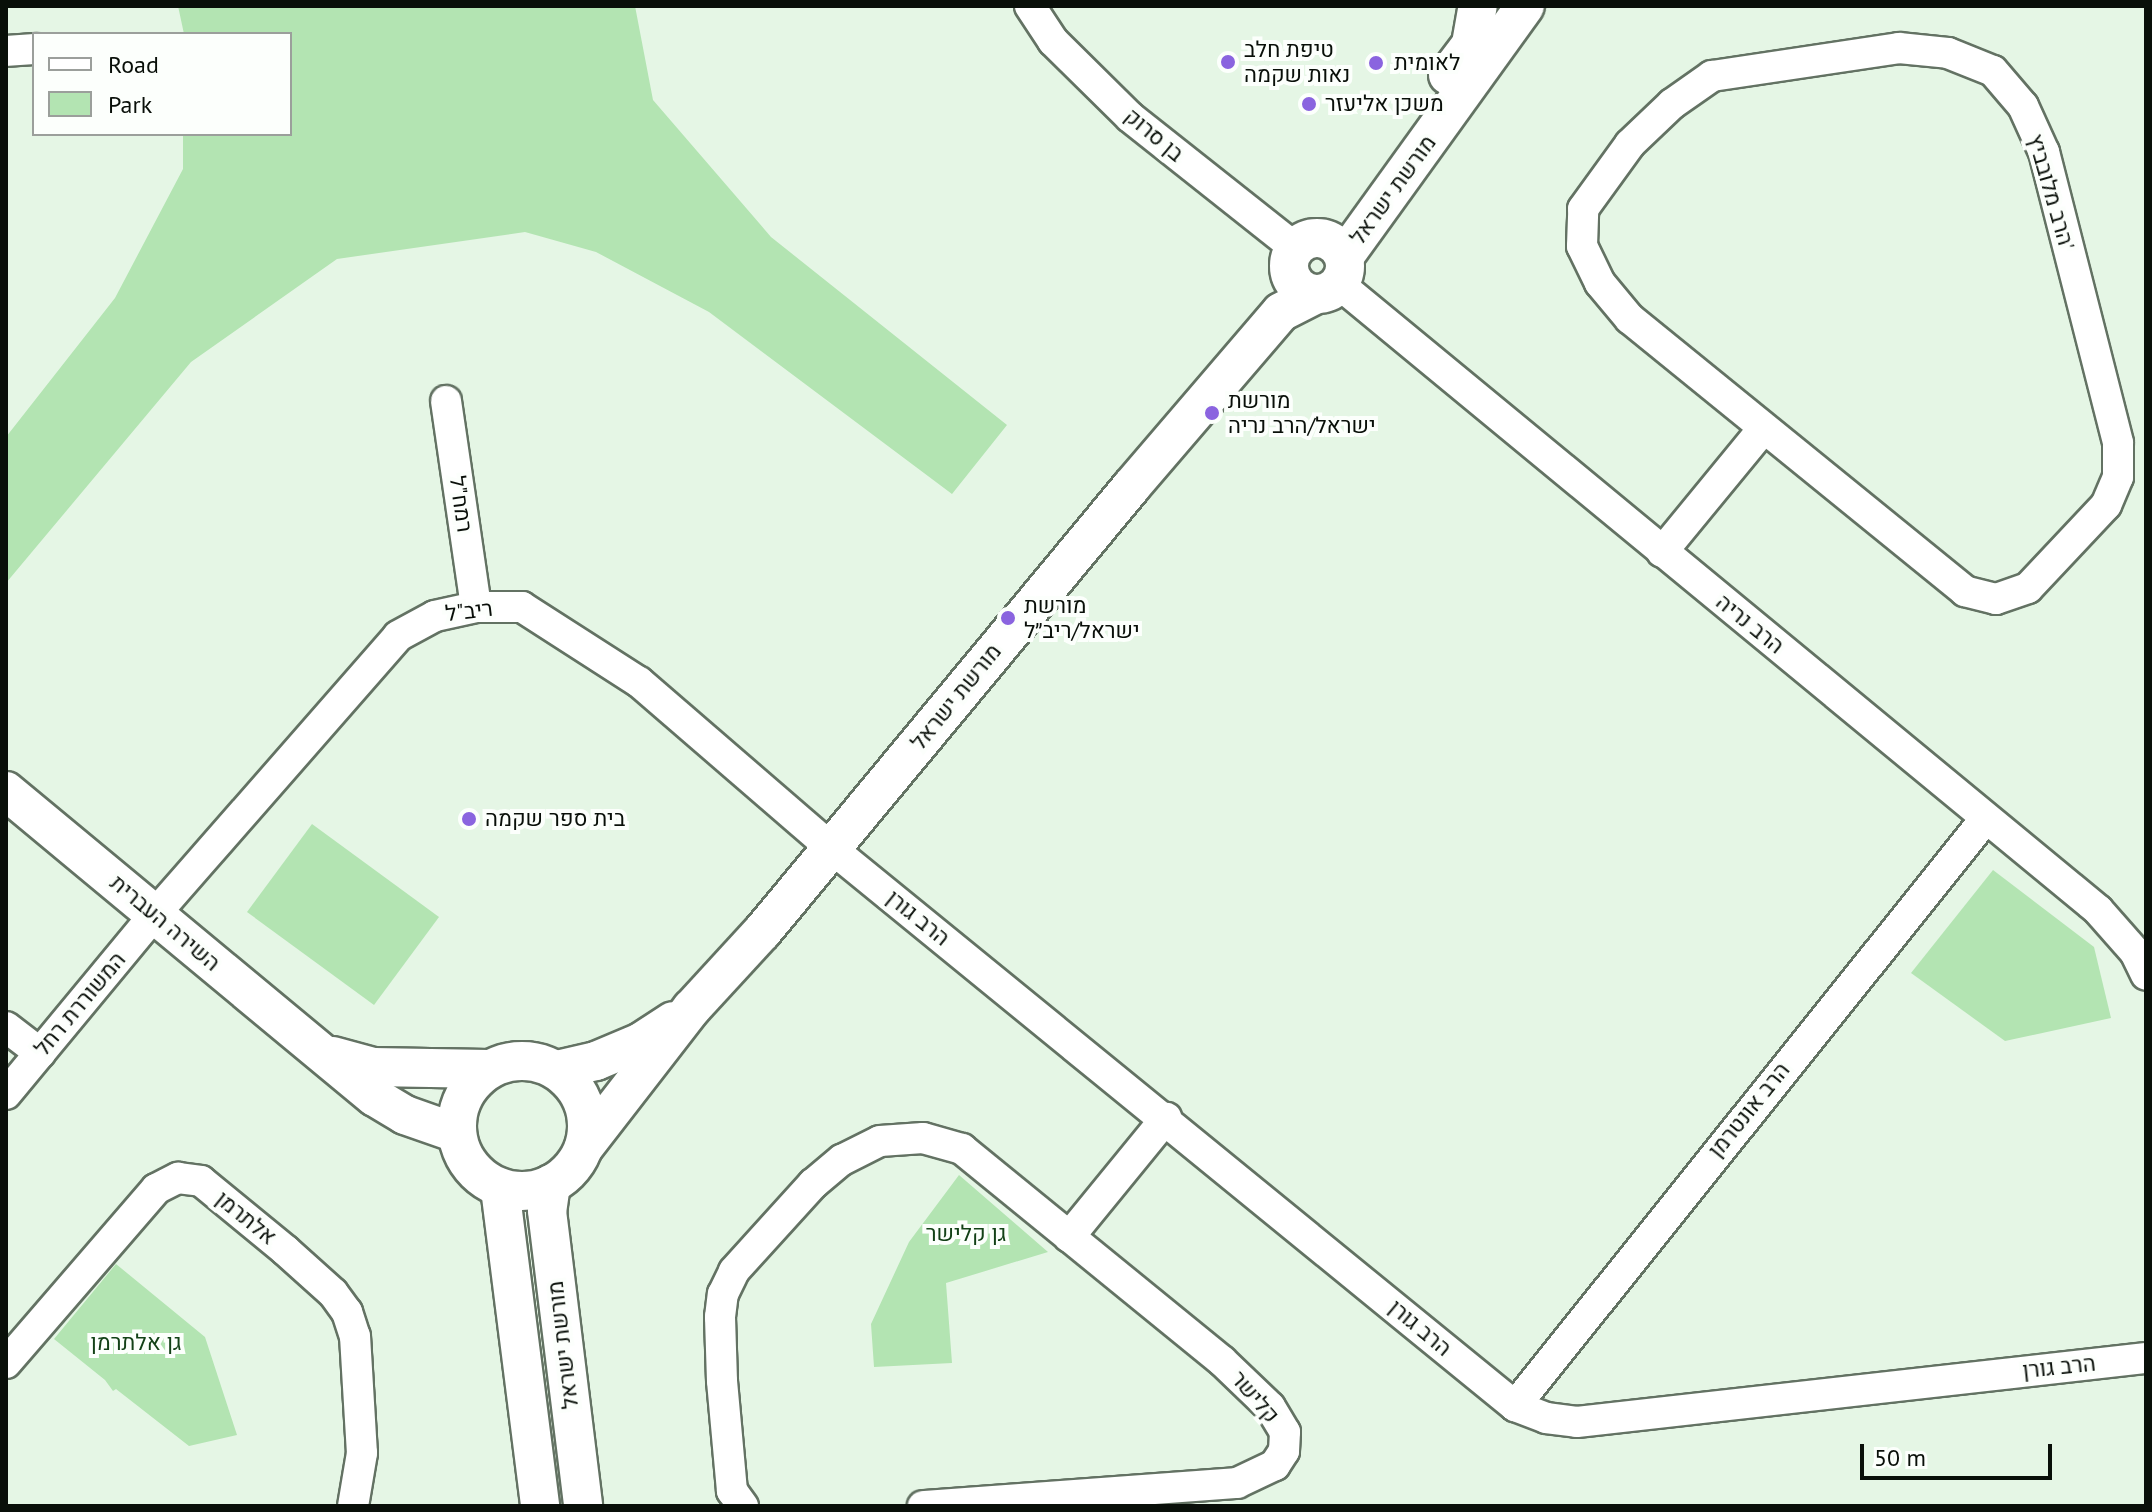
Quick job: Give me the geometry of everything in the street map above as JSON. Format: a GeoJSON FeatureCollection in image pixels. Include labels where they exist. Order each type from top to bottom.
{"type":"FeatureCollection","features":[{"type":"Feature","properties":{"kind":"street","name":"בן סרוק"},"geometry":{"type":"LineString","coordinates":[[1030,6],[1053,41],[1130,117],[1313,273]]}},
{"type":"Feature","properties":{"kind":"street","name":"מורשת ישראל"},"geometry":{"type":"LineString","coordinates":[[1313,273],[1471,44],[1478,6]]}},
{"type":"Feature","properties":{"kind":"street","name":"מורשת ישראל"},"geometry":{"type":"LineString","coordinates":[[584,1147],[692,1008],[762,932],[1059,571],[1313,273],[1525,6]]}},
{"type":"Feature","properties":{"kind":"street","name":"הרב מלובביץ'"},"geometry":{"type":"LineString","coordinates":[[1899,48],[1948,53],[1993,71],[2023,106],[2044,152],[2118,443],[2118,477],[2106,505],[2028,588],[1996,599],[1965,591],[1763,429],[1630,319],[1600,283],[1582,246],[1583,209],[1630,144],[1672,104],[1712,76],[1899,48]]}},
{"type":"Feature","properties":{"kind":"street"},"geometry":{"type":"LineString","coordinates":[[6,51],[32,49]]}},
{"type":"Feature","properties":{"kind":"street","name":"הרב נריה"},"geometry":{"type":"LineString","coordinates":[[1313,273],[1662,552],[2098,910],[2135,952],[2146,975]]}},
{"type":"Feature","properties":{"kind":"street","name":"רמח\"ל"},"geometry":{"type":"LineString","coordinates":[[446,401],[476,607]]}},
{"type":"Feature","properties":{"kind":"street"},"geometry":{"type":"LineString","coordinates":[[1662,552],[1763,429]]}},
{"type":"Feature","properties":{"kind":"street","name":"ריב\"ל"},"geometry":{"type":"LineString","coordinates":[[155,914],[398,636],[435,616],[476,607],[522,607],[639,682],[831,848]]}},
{"type":"Feature","properties":{"kind":"street","name":"השירה העברית"},"geometry":{"type":"LineString","coordinates":[[6,791],[375,1097],[405,1115],[456,1133]]}},
{"type":"Feature","properties":{"kind":"street","name":"הרב אונטרמן"},"geometry":{"type":"LineString","coordinates":[[1515,1406],[1986,818]]}},
{"type":"Feature","properties":{"kind":"street","name":"הרב גורן"},"geometry":{"type":"LineString","coordinates":[[831,848],[1166,1118],[1515,1406],[1546,1418],[1577,1422],[2146,1358]]}},
{"type":"Feature","properties":{"kind":"street","name":"המשוררת רחל"},"geometry":{"type":"LineString","coordinates":[[6,1094],[155,914]]}},
{"type":"Feature","properties":{"kind":"street","name":"מורשת ישראל"},"geometry":{"type":"LineString","coordinates":[[557,1070],[596,1061],[641,1042],[692,1008]]}},
{"type":"Feature","properties":{"kind":"street"},"geometry":{"type":"LineString","coordinates":[[6,1027],[40,1053]]}},
{"type":"Feature","properties":{"kind":"street","name":"השירה העברית"},"geometry":{"type":"LineString","coordinates":[[325,1054],[373,1067],[488,1069]]}},
{"type":"Feature","properties":{"kind":"street"},"geometry":{"type":"LineString","coordinates":[[523,1060],[557,1070],[581,1096],[586,1113],[584,1147],[567,1173],[551,1184],[517,1191],[500,1188],[484,1180],[470,1167],[456,1133],[463,1096],[488,1069],[523,1060]]}},
{"type":"Feature","properties":{"kind":"street"},"geometry":{"type":"LineString","coordinates":[[1069,1237],[1166,1118]]}},
{"type":"Feature","properties":{"kind":"street","name":"קלישר"},"geometry":{"type":"LineString","coordinates":[[743,1506],[732,1491],[721,1369],[723,1294],[734,1271],[813,1184],[842,1160],[880,1141],[923,1138],[962,1149],[1222,1361],[1270,1407],[1285,1432],[1284,1451],[1275,1465],[1237,1483],[923,1506]]}},
{"type":"Feature","properties":{"kind":"street","name":"אלתרמן"},"geometry":{"type":"LineString","coordinates":[[6,1363],[156,1189],[178,1178],[201,1181],[333,1293],[347,1312],[355,1336],[362,1453],[353,1506]]}},
{"type":"Feature","properties":{"kind":"street","name":"מורשת ישראל"},"geometry":{"type":"LineString","coordinates":[[551,1184],[547,1211],[583,1506]]}},
{"type":"Feature","properties":{"kind":"street","name":"מורשת ישראל"},"geometry":{"type":"LineString","coordinates":[[500,1188],[540,1506]]}},
{"type":"Feature","properties":{"kind":"green space"},"geometry":{"type":"Polygon","coordinates":[[[178,6],[635,6],[653,100],[771,237],[1007,425],[952,494],[709,312],[596,252],[525,232],[337,259],[191,362],[6,583],[6,437],[115,298],[183,169],[183,136],[292,136],[292,32],[184,32],[178,6]]]}},
{"type":"Feature","properties":{"kind":"green space"},"geometry":{"type":"Polygon","coordinates":[[[312,824],[439,917],[374,1005],[247,912],[312,824]]]}},
{"type":"Feature","properties":{"kind":"green space"},"geometry":{"type":"Polygon","coordinates":[[[1993,870],[2094,947],[2111,1018],[2005,1041],[1911,973],[1993,870]]]}},
{"type":"Feature","properties":{"kind":"green space","name":"גן קלישר"},"geometry":{"type":"Polygon","coordinates":[[[959,1175],[1048,1252],[946,1283],[952,1363],[874,1367],[871,1324],[909,1242],[959,1175]]]}},
{"type":"Feature","properties":{"kind":"green space","name":"גן אלתרמן"},"geometry":{"type":"Polygon","coordinates":[[[116,1264],[205,1337],[237,1435],[189,1446],[116,1389],[113,1391],[105,1380],[54,1339],[116,1264]]]}},
{"type":"Feature","properties":{"kind":"place","name":"טיפת חלב נאות שקמה"},"geometry":{"type":"Point","coordinates":[1228,62]}},
{"type":"Feature","properties":{"kind":"place","name":"לאומית"},"geometry":{"type":"Point","coordinates":[1376,63]}},
{"type":"Feature","properties":{"kind":"place","name":"משכן אליעזר"},"geometry":{"type":"Point","coordinates":[1309,104]}},
{"type":"Feature","properties":{"kind":"place","name":"מורשת ישראל/הרב נריה"},"geometry":{"type":"Point","coordinates":[1212,413]}},
{"type":"Feature","properties":{"kind":"place","name":"מורשת ישראל/ריב״ל"},"geometry":{"type":"Point","coordinates":[1008,618]}},
{"type":"Feature","properties":{"kind":"place","name":"בית ספר שקמה"},"geometry":{"type":"Point","coordinates":[469,819]}}]}
